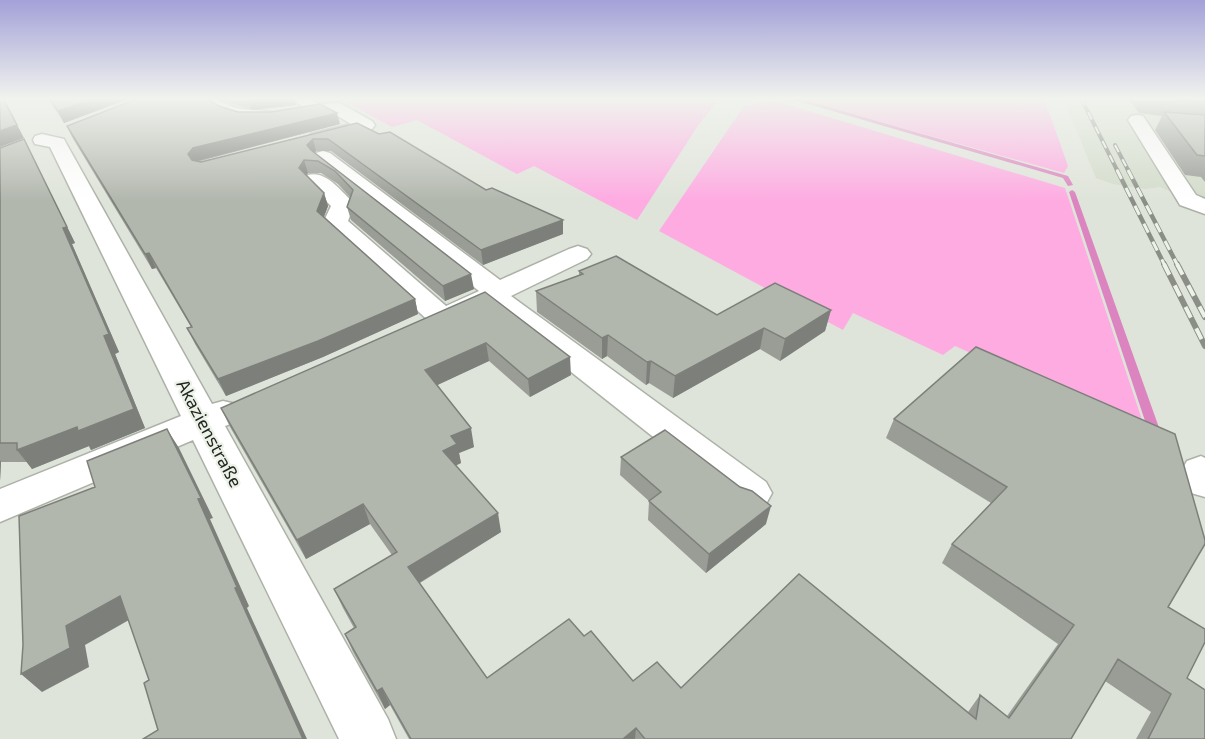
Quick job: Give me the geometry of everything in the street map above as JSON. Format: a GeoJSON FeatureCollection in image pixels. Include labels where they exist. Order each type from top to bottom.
{"type":"FeatureCollection","features":[{"type":"Feature","properties":{"kind":"street"},"geometry":{"type":"LineString","coordinates":[[297,144],[339,132]]}},
{"type":"Feature","properties":{"kind":"street"},"geometry":{"type":"LineString","coordinates":[[1145,132],[1188,200],[1205,207]]}},
{"type":"Feature","properties":{"kind":"street","name":"Akazienstraße"},"geometry":{"type":"LineString","coordinates":[[44,136],[57,143],[368,739]]}},
{"type":"Feature","properties":{"kind":"street"},"geometry":{"type":"LineString","coordinates":[[442,318],[335,223],[343,205],[319,168],[495,293],[752,493]]}},
{"type":"Feature","properties":{"kind":"street"},"geometry":{"type":"LineString","coordinates":[[411,333],[578,254]]}},
{"type":"Feature","properties":{"kind":"street"},"geometry":{"type":"LineString","coordinates":[[0,506],[249,402]]}},
{"type":"Feature","properties":{"kind":"shaded area"},"geometry":{"type":"Polygon","coordinates":[[[440,132],[694,132],[637,220],[534,166],[517,174],[440,132]]]}},
{"type":"Feature","properties":{"kind":"shaded area"},"geometry":{"type":"Polygon","coordinates":[[[726,132],[880,132],[1065,188],[1146,432],[955,346],[943,355],[853,313],[843,330],[659,231],[726,132]]]}},
{"type":"Feature","properties":{"kind":"shaded area"},"geometry":{"type":"Polygon","coordinates":[[[919,132],[1056,132],[1068,166],[1064,173],[919,132]]]}},
{"type":"Feature","properties":{"kind":"shaded area"},"geometry":{"type":"Polygon","coordinates":[[[1077,132],[1205,132],[1205,206],[1160,187],[1146,189],[1113,184],[1096,178],[1077,132]]]}},
{"type":"Feature","properties":{"kind":"building"},"geometry":{"type":"Polygon","coordinates":[[[71,132],[257,132],[193,148],[188,154],[192,160],[201,162],[319,132],[391,132],[486,190],[492,188],[563,220],[481,250],[328,139],[313,139],[307,145],[311,150],[471,274],[443,286],[347,207],[353,190],[335,171],[318,161],[304,160],[299,168],[324,193],[317,211],[415,299],[318,341],[218,379],[187,328],[192,327],[149,253],[145,254],[71,132]]]}},
{"type":"Feature","properties":{"kind":"building"},"geometry":{"type":"Polygon","coordinates":[[[1180,132],[1205,132],[1205,156],[1197,155],[1180,132]]]}},
{"type":"Feature","properties":{"kind":"building"},"geometry":{"type":"Polygon","coordinates":[[[24,139],[67,227],[63,228],[109,334],[104,336],[134,409],[78,431],[77,427],[17,450],[17,443],[0,443],[0,148],[24,139]]]}},
{"type":"Feature","properties":{"kind":"building"},"geometry":{"type":"Polygon","coordinates":[[[616,256],[717,315],[775,283],[831,310],[785,339],[764,328],[675,376],[651,361],[647,362],[608,335],[602,338],[536,291],[583,274],[579,271],[616,256]]]}},
{"type":"Feature","properties":{"kind":"building"},"geometry":{"type":"Polygon","coordinates":[[[485,292],[570,357],[528,379],[486,343],[425,370],[471,428],[451,436],[457,444],[443,451],[498,513],[408,567],[487,678],[569,619],[584,636],[591,631],[633,681],[657,662],[681,688],[799,574],[976,719],[980,695],[1009,718],[1074,625],[952,544],[1007,487],[894,419],[976,347],[1175,434],[1205,544],[1168,607],[1205,629],[1205,642],[1187,678],[1205,690],[1205,739],[1148,739],[1171,694],[1118,659],[1071,739],[645,739],[636,728],[623,739],[411,739],[382,688],[377,691],[345,634],[356,627],[334,589],[397,552],[363,504],[297,540],[221,408],[485,292]]]}},
{"type":"Feature","properties":{"kind":"building"},"geometry":{"type":"Polygon","coordinates":[[[167,429],[201,498],[198,499],[237,587],[235,588],[303,739],[143,739],[158,730],[144,683],[149,680],[120,596],[66,626],[70,648],[21,674],[23,645],[19,516],[95,487],[87,461],[167,429]]]}},
{"type":"Feature","properties":{"kind":"building"},"geometry":{"type":"Polygon","coordinates":[[[665,430],[740,487],[752,491],[771,506],[709,554],[649,501],[661,492],[621,457],[665,430]]]}},
{"type":"Feature","properties":{"kind":"waterway"},"geometry":{"type":"LineString","coordinates":[[912,132],[1066,177],[1070,185]]}},
{"type":"Feature","properties":{"kind":"waterway"},"geometry":{"type":"LineString","coordinates":[[1072,192],[1156,436]]}},
{"type":"Feature","properties":{"kind":"railway"},"geometry":{"type":"LineString","coordinates":[[1098,132],[1205,346]]}},
{"type":"Feature","properties":{"kind":"railway"},"geometry":{"type":"LineString","coordinates":[[1115,145],[1129,172]]}},
{"type":"Feature","properties":{"kind":"railway"},"geometry":{"type":"LineString","coordinates":[[1128,170],[1178,266]]}},
{"type":"Feature","properties":{"kind":"railway"},"geometry":{"type":"LineString","coordinates":[[1177,264],[1205,317]]}}]}
